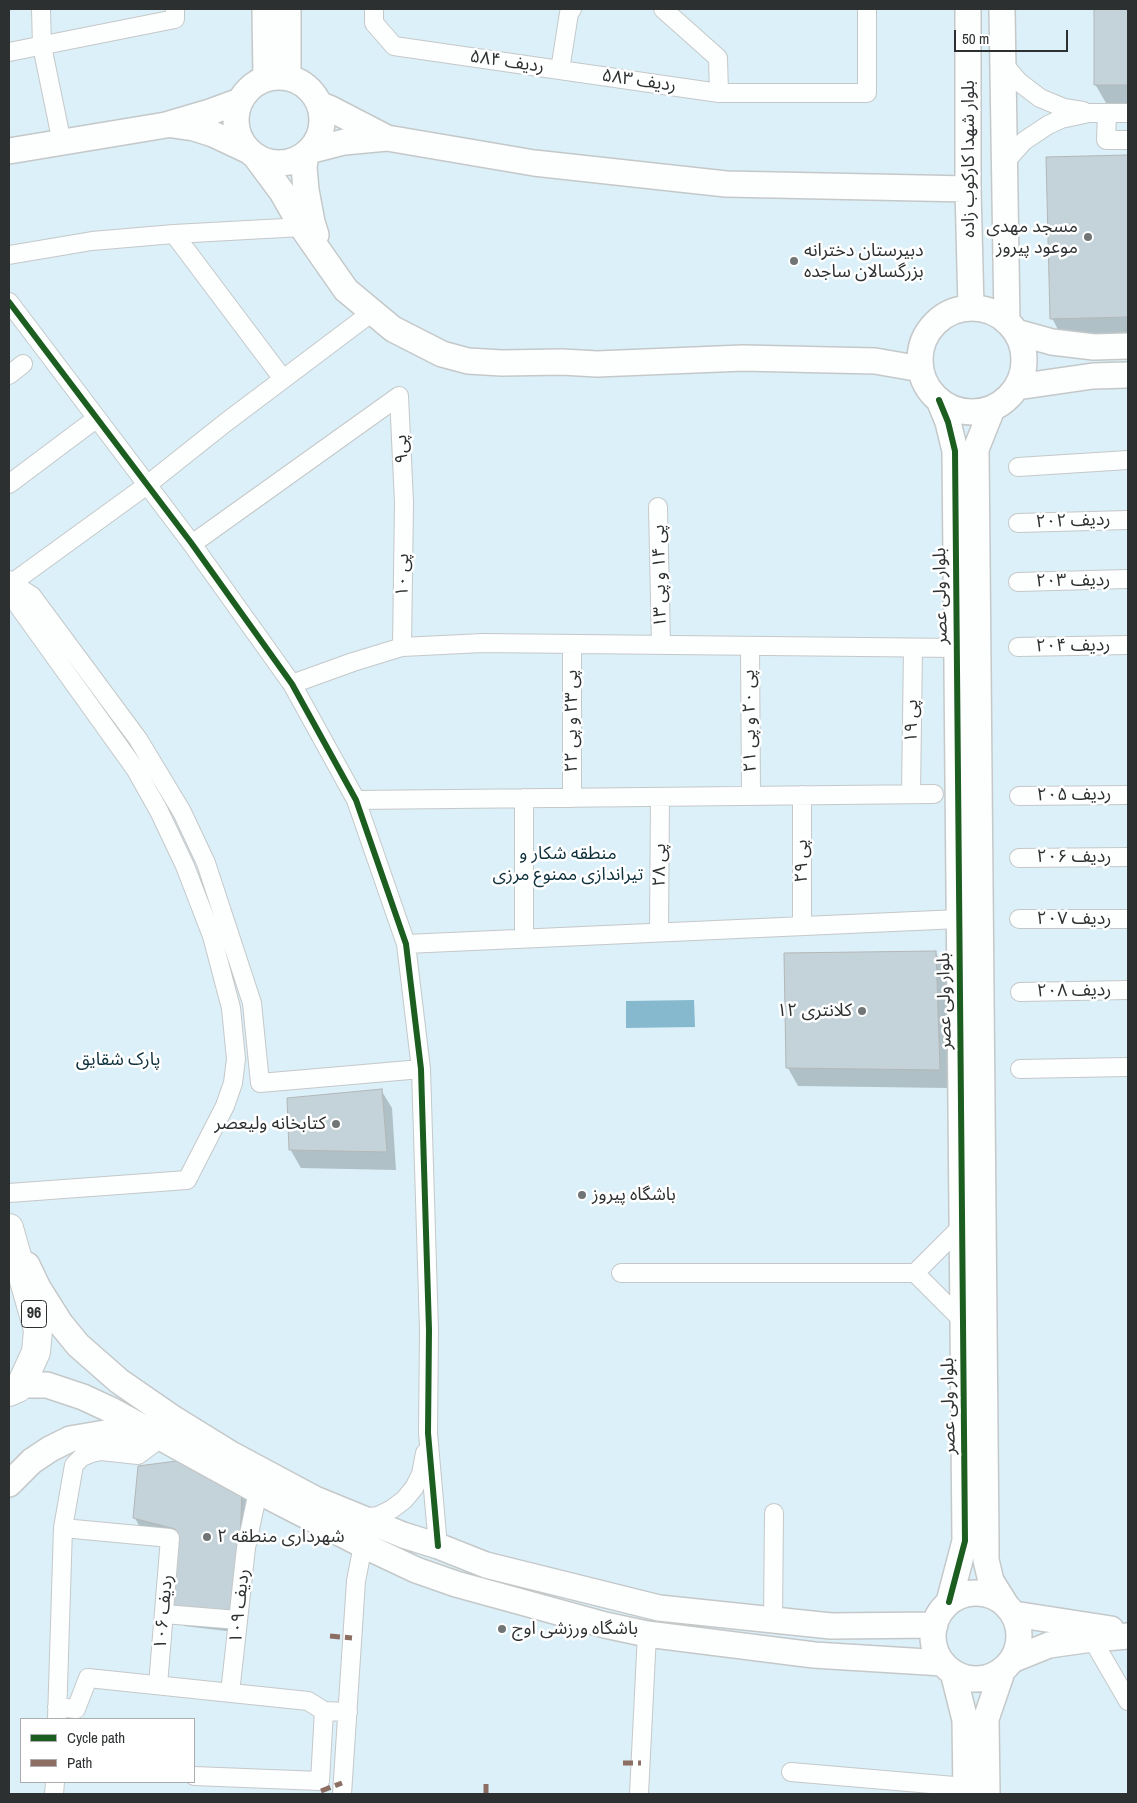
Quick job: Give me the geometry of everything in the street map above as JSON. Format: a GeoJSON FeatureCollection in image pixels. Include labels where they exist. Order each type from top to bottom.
{"type":"FeatureCollection","features":[{"type":"Feature","properties":{"kind":"main road","name":"96"},"geometry":{"type":"LineString","coordinates":[[9,1415],[16,1388],[36,1352],[38,1330],[10,1232]]}},
{"type":"Feature","properties":{"kind":"street"},"geometry":{"type":"LineString","coordinates":[[41,9],[42,46],[62,142]]}},
{"type":"Feature","properties":{"kind":"street"},"geometry":{"type":"LineString","coordinates":[[265,9],[277,78]]}},
{"type":"Feature","properties":{"kind":"street"},"geometry":{"type":"LineString","coordinates":[[277,78],[288,9]]}},
{"type":"Feature","properties":{"kind":"street","name":"ردیف ۵۸۴"},"geometry":{"type":"LineString","coordinates":[[374,9],[374,23],[394,46],[560,70]]}},
{"type":"Feature","properties":{"kind":"street"},"geometry":{"type":"LineString","coordinates":[[560,70],[569,13],[572,9]]}},
{"type":"Feature","properties":{"kind":"street"},"geometry":{"type":"LineString","coordinates":[[663,9],[718,58],[719,93]]}},
{"type":"Feature","properties":{"kind":"street","name":"ردیف ۵۸۳"},"geometry":{"type":"LineString","coordinates":[[560,70],[719,93],[867,93],[867,9]]}},
{"type":"Feature","properties":{"kind":"street","name":"بلوار شهدا کارکوب زاده"},"geometry":{"type":"LineString","coordinates":[[968,9],[968,189],[971,308]]}},
{"type":"Feature","properties":{"kind":"street","name":"بلوار شهدا کارکوب زاده"},"geometry":{"type":"LineString","coordinates":[[1002,9],[1011,327]]}},
{"type":"Feature","properties":{"kind":"street"},"geometry":{"type":"LineString","coordinates":[[9,52],[42,46],[175,14]]}},
{"type":"Feature","properties":{"kind":"street"},"geometry":{"type":"LineString","coordinates":[[1002,62],[1019,82],[1040,98],[1064,108],[1089,112],[1128,113]]}},
{"type":"Feature","properties":{"kind":"street"},"geometry":{"type":"LineString","coordinates":[[326,263],[312,222],[304,167],[308,153],[317,141],[321,129],[322,117],[319,104],[312,92],[301,83],[277,78],[255,84],[246,91],[240,101],[236,114],[236,127],[240,139],[282,192],[302,227],[326,263],[346,290],[393,330],[442,354],[468,361],[596,364],[743,358],[875,361],[921,358]]}},
{"type":"Feature","properties":{"kind":"street"},"geometry":{"type":"LineString","coordinates":[[9,151],[166,124],[210,112],[240,101]]}},
{"type":"Feature","properties":{"kind":"street"},"geometry":{"type":"LineString","coordinates":[[319,104],[386,138]]}},
{"type":"Feature","properties":{"kind":"street"},"geometry":{"type":"LineString","coordinates":[[1005,162],[1024,141],[1048,125],[1068,117],[1089,112]]}},
{"type":"Feature","properties":{"kind":"street"},"geometry":{"type":"LineString","coordinates":[[1107,113],[1106,140],[1128,140]]}},
{"type":"Feature","properties":{"kind":"street"},"geometry":{"type":"LineString","coordinates":[[166,124],[194,128],[213,134],[251,154],[276,164],[297,160],[308,153],[344,142],[386,138],[534,163],[726,184],[968,189]]}},
{"type":"Feature","properties":{"kind":"street"},"geometry":{"type":"LineString","coordinates":[[9,255],[92,241],[174,234],[302,227]]}},
{"type":"Feature","properties":{"kind":"street"},"geometry":{"type":"LineString","coordinates":[[174,234],[283,379]]}},
{"type":"Feature","properties":{"kind":"street"},"geometry":{"type":"LineString","coordinates":[[9,302],[192,544],[292,684],[356,800],[406,944],[421,1069],[429,1330],[428,1433],[438,1546]]}},
{"type":"Feature","properties":{"kind":"street"},"geometry":{"type":"LineString","coordinates":[[1011,327],[1023,350],[1024,369],[1017,387],[1006,400],[992,409],[964,412],[951,408],[939,400],[927,386],[921,358],[932,327],[950,313],[971,308],[996,314],[1011,327],[1052,342],[1094,347],[1128,346]]}},
{"type":"Feature","properties":{"kind":"street"},"geometry":{"type":"LineString","coordinates":[[10,581],[147,485],[371,313]]}},
{"type":"Feature","properties":{"kind":"street"},"geometry":{"type":"LineString","coordinates":[[9,375],[23,364]]}},
{"type":"Feature","properties":{"kind":"street"},"geometry":{"type":"LineString","coordinates":[[1017,387],[1092,376],[1128,376]]}},
{"type":"Feature","properties":{"kind":"street","name":"پی۹"},"geometry":{"type":"LineString","coordinates":[[192,544],[399,396],[404,502]]}},
{"type":"Feature","properties":{"kind":"street","name":"بلوار ولی عصر"},"geometry":{"type":"LineString","coordinates":[[939,400],[948,422],[955,451],[965,1541],[949,1602]]}},
{"type":"Feature","properties":{"kind":"street","name":"بلوار ولی عصر"},"geometry":{"type":"LineString","coordinates":[[992,409],[976,449],[985,1522],[986,1560],[991,1581],[1010,1610]]}},
{"type":"Feature","properties":{"kind":"street"},"geometry":{"type":"LineString","coordinates":[[9,484],[97,418]]}},
{"type":"Feature","properties":{"kind":"street"},"geometry":{"type":"LineString","coordinates":[[1018,467],[1128,460]]}},
{"type":"Feature","properties":{"kind":"street","name":"پی ۱۰"},"geometry":{"type":"LineString","coordinates":[[402,647],[404,502]]}},
{"type":"Feature","properties":{"kind":"street","name":"پی ۱۴ و پی ۱۳"},"geometry":{"type":"LineString","coordinates":[[658,507],[661,645]]}},
{"type":"Feature","properties":{"kind":"street","name":"ردیف ۲۰۲"},"geometry":{"type":"LineString","coordinates":[[1018,523],[1128,520]]}},
{"type":"Feature","properties":{"kind":"street","name":"ردیف ۲۰۳"},"geometry":{"type":"LineString","coordinates":[[1018,582],[1128,579]]}},
{"type":"Feature","properties":{"kind":"street"},"geometry":{"type":"LineString","coordinates":[[10,581],[32,596],[138,739],[182,812],[206,864],[252,1003],[260,1083],[421,1069]]}},
{"type":"Feature","properties":{"kind":"street"},"geometry":{"type":"LineString","coordinates":[[9,1193],[187,1180],[225,1106],[233,1083],[236,1058],[232,1008],[212,936],[185,866],[159,811],[136,770],[17,604],[10,581]]}},
{"type":"Feature","properties":{"kind":"street"},"geometry":{"type":"LineString","coordinates":[[292,684],[402,647],[483,643],[957,648]]}},
{"type":"Feature","properties":{"kind":"street","name":"پی ۲۳ و پی ۲۲"},"geometry":{"type":"LineString","coordinates":[[572,644],[572,798]]}},
{"type":"Feature","properties":{"kind":"street","name":"ردیف ۲۰۴"},"geometry":{"type":"LineString","coordinates":[[1018,647],[1128,645]]}},
{"type":"Feature","properties":{"kind":"street","name":"پی ۲۰ و پی ۲۱"},"geometry":{"type":"LineString","coordinates":[[750,646],[751,796]]}},
{"type":"Feature","properties":{"kind":"street","name":"پی ۱۹"},"geometry":{"type":"LineString","coordinates":[[911,794],[913,648]]}},
{"type":"Feature","properties":{"kind":"street"},"geometry":{"type":"LineString","coordinates":[[356,800],[934,794]]}},
{"type":"Feature","properties":{"kind":"street","name":"ردیف ۲۰۵"},"geometry":{"type":"LineString","coordinates":[[1019,796],[1128,794]]}},
{"type":"Feature","properties":{"kind":"street","name":"پی ۲۹"},"geometry":{"type":"LineString","coordinates":[[802,795],[802,926]]}},
{"type":"Feature","properties":{"kind":"street","name":"پی ۲۸"},"geometry":{"type":"LineString","coordinates":[[659,932],[660,797]]}},
{"type":"Feature","properties":{"kind":"street"},"geometry":{"type":"LineString","coordinates":[[524,798],[524,938]]}},
{"type":"Feature","properties":{"kind":"street","name":"ردیف ۲۰۶"},"geometry":{"type":"LineString","coordinates":[[1019,858],[1128,857]]}},
{"type":"Feature","properties":{"kind":"street","name":"ردیف ۲۰۷"},"geometry":{"type":"LineString","coordinates":[[1019,919],[1128,919]]}},
{"type":"Feature","properties":{"kind":"street"},"geometry":{"type":"LineString","coordinates":[[406,944],[959,920]]}},
{"type":"Feature","properties":{"kind":"street","name":"ردیف ۲۰۸"},"geometry":{"type":"LineString","coordinates":[[1020,992],[1128,990]]}},
{"type":"Feature","properties":{"kind":"street"},"geometry":{"type":"LineString","coordinates":[[1020,1068],[1128,1067]]}},
{"type":"Feature","properties":{"kind":"street"},"geometry":{"type":"LineString","coordinates":[[620,1273],[915,1273],[962,1226]]}},
{"type":"Feature","properties":{"kind":"street"},"geometry":{"type":"LineString","coordinates":[[10,1232],[38,1288],[60,1323],[78,1345],[168,1428],[258,1491],[416,1570],[456,1584],[605,1625],[647,1634],[814,1655],[948,1667],[965,1677],[978,1679],[992,1676],[1008,1664],[1049,1645],[1128,1636]]}},
{"type":"Feature","properties":{"kind":"street"},"geometry":{"type":"LineString","coordinates":[[915,1273],[963,1321]]}},
{"type":"Feature","properties":{"kind":"street"},"geometry":{"type":"LineString","coordinates":[[16,1388],[47,1384],[83,1397],[111,1410],[168,1428],[229,1453],[315,1499],[403,1535],[438,1546],[486,1565],[659,1608],[830,1626],[935,1625]]}},
{"type":"Feature","properties":{"kind":"street"},"geometry":{"type":"LineString","coordinates":[[9,1484],[32,1461],[70,1439],[111,1432],[168,1428]]}},
{"type":"Feature","properties":{"kind":"street"},"geometry":{"type":"LineString","coordinates":[[168,1428],[138,1454],[92,1452],[82,1457],[74,1466],[63,1528],[57,1713],[75,1714],[88,1678],[308,1701],[324,1711],[348,1712]]}},
{"type":"Feature","properties":{"kind":"street"},"geometry":{"type":"LineString","coordinates":[[362,1518],[378,1516],[392,1510],[414,1488],[421,1474],[428,1433]]}},
{"type":"Feature","properties":{"kind":"street","name":"ردیف ۱۰۹"},"geometry":{"type":"LineString","coordinates":[[230,1693],[246,1548],[258,1491]]}},
{"type":"Feature","properties":{"kind":"street"},"geometry":{"type":"LineString","coordinates":[[773,1620],[774,1513]]}},
{"type":"Feature","properties":{"kind":"street","name":"ردیف ۱۰۶"},"geometry":{"type":"LineString","coordinates":[[63,1528],[170,1538],[158,1685]]}},
{"type":"Feature","properties":{"kind":"street"},"geometry":{"type":"LineString","coordinates":[[342,1794],[356,1581],[363,1545]]}},
{"type":"Feature","properties":{"kind":"street"},"geometry":{"type":"LineString","coordinates":[[978,1593],[993,1596],[1010,1610],[1018,1626],[1019,1637],[1017,1649],[1008,1664],[986,1719],[973,1792],[965,1720],[948,1667],[936,1651],[933,1638],[940,1612],[949,1602],[963,1595],[978,1593]]}},
{"type":"Feature","properties":{"kind":"street"},"geometry":{"type":"LineString","coordinates":[[1010,1610],[1128,1632]]}},
{"type":"Feature","properties":{"kind":"street"},"geometry":{"type":"LineString","coordinates":[[164,1614],[238,1620]]}},
{"type":"Feature","properties":{"kind":"street"},"geometry":{"type":"LineString","coordinates":[[639,1794],[647,1634]]}},
{"type":"Feature","properties":{"kind":"street"},"geometry":{"type":"LineString","coordinates":[[1092,1639],[1128,1701]]}},
{"type":"Feature","properties":{"kind":"street"},"geometry":{"type":"LineString","coordinates":[[195,1776],[320,1781],[324,1711]]}},
{"type":"Feature","properties":{"kind":"street"},"geometry":{"type":"LineString","coordinates":[[791,1772],[922,1789],[973,1792]]}},
{"type":"Feature","properties":{"kind":"green space","name":"منطقه شکار و تیراندازی ممنوع مرزی"},"geometry":{"type":"Polygon","coordinates":[[[9,9],[1128,9],[1128,1794],[9,1794],[9,9]]]}},
{"type":"Feature","properties":{"kind":"water"},"geometry":{"type":"Polygon","coordinates":[[[694,1000],[695,1027],[626,1028],[626,1001],[694,1000]]]}},
{"type":"Feature","properties":{"kind":"building"},"geometry":{"type":"Polygon","coordinates":[[[1094,9],[1128,9],[1128,85],[1094,85],[1094,9]]]}},
{"type":"Feature","properties":{"kind":"building","name":"مسجد مهدی موعود پیروز"},"geometry":{"type":"Polygon","coordinates":[[[1128,155],[1128,317],[1050,319],[1046,157],[1128,155]]]}},
{"type":"Feature","properties":{"kind":"building","name":"کلانتری ۱۲"},"geometry":{"type":"Polygon","coordinates":[[[936,951],[940,1070],[786,1068],[784,953],[936,951]]]}},
{"type":"Feature","properties":{"kind":"building","name":"کتابخانه ولیعصر"},"geometry":{"type":"Polygon","coordinates":[[[382,1089],[387,1152],[289,1150],[287,1098],[382,1089]]]}},
{"type":"Feature","properties":{"kind":"building","name":"شهرداری منطقه ۲"},"geometry":{"type":"Polygon","coordinates":[[[177,1461],[242,1490],[240,1545],[234,1615],[172,1608],[175,1529],[133,1518],[138,1466],[177,1461]]]}},
{"type":"Feature","properties":{"kind":"marked path"},"geometry":{"type":"LineString","coordinates":[[330,1636],[352,1638]]}},
{"type":"Feature","properties":{"kind":"marked path"},"geometry":{"type":"LineString","coordinates":[[623,1763],[641,1763]]}},
{"type":"Feature","properties":{"kind":"marked path"},"geometry":{"type":"LineString","coordinates":[[486,1780],[486,1794]]}},
{"type":"Feature","properties":{"kind":"marked path"},"geometry":{"type":"LineString","coordinates":[[321,1791],[342,1783]]}},
{"type":"Feature","properties":{"kind":"cycle path"},"geometry":{"type":"LineString","coordinates":[[9,302],[192,544],[292,684],[356,800],[406,944],[421,1069],[429,1330],[428,1433],[438,1546]]}},
{"type":"Feature","properties":{"kind":"cycle path"},"geometry":{"type":"LineString","coordinates":[[939,400],[948,422],[955,451],[965,1541],[949,1602]]}},
{"type":"Feature","properties":{"kind":"place","name":"مسجد مهدی موعود پیروز"},"geometry":{"type":"Point","coordinates":[1088,237]}},
{"type":"Feature","properties":{"kind":"place","name":"دبیرستان دخترانه بزرگسالان ساجده"},"geometry":{"type":"Point","coordinates":[794,261]}},
{"type":"Feature","properties":{"kind":"place","name":"کلانتری ۱۲"},"geometry":{"type":"Point","coordinates":[862,1011]}},
{"type":"Feature","properties":{"kind":"place","name":"کتابخانه ولیعصر"},"geometry":{"type":"Point","coordinates":[336,1124]}},
{"type":"Feature","properties":{"kind":"place","name":"باشگاه پیروز"},"geometry":{"type":"Point","coordinates":[582,1195]}},
{"type":"Feature","properties":{"kind":"place","name":"شهرداری منطقه ۲"},"geometry":{"type":"Point","coordinates":[207,1537]}},
{"type":"Feature","properties":{"kind":"place","name":"باشگاه ورزشی اوج"},"geometry":{"type":"Point","coordinates":[502,1629]}},
{"type":"Feature","properties":{"kind":"park label","name":"پارک شقایق"},"geometry":{"type":"Point","coordinates":[118,1060]}}]}
